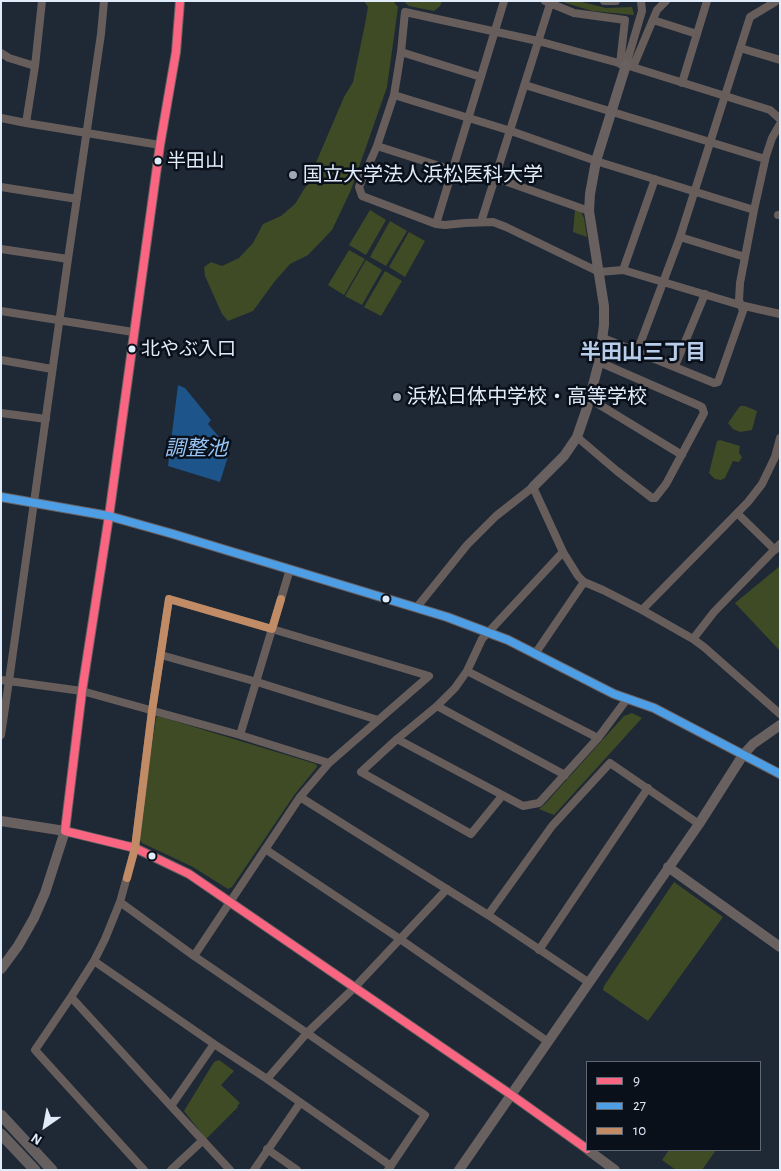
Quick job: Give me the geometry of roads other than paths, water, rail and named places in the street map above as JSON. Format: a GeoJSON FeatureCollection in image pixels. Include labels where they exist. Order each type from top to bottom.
{"type":"FeatureCollection","features":[{"type":"Feature","properties":{"kind":"main road"},"geometry":{"type":"LineString","coordinates":[[1,1115],[52,1170]]}},
{"type":"Feature","properties":{"kind":"main road"},"geometry":{"type":"LineString","coordinates":[[1,1134],[35,1170]]}},
{"type":"Feature","properties":{"kind":"street"},"geometry":{"type":"LineString","coordinates":[[26,123],[35,66],[42,1]]}},
{"type":"Feature","properties":{"kind":"street"},"geometry":{"type":"LineString","coordinates":[[1,736],[5,681],[35,502],[52,369],[101,34],[104,1]]}},
{"type":"Feature","properties":{"kind":"street"},"geometry":{"type":"LineString","coordinates":[[1,969],[18,946],[38,910],[65,831],[82,691],[109,516],[133,332],[160,144],[176,52],[180,1]]}},
{"type":"Feature","properties":{"kind":"street"},"geometry":{"type":"LineString","coordinates":[[436,224],[504,1]]}},
{"type":"Feature","properties":{"kind":"street"},"geometry":{"type":"LineString","coordinates":[[604,1],[616,1]]}},
{"type":"Feature","properties":{"kind":"street"},"geometry":{"type":"LineString","coordinates":[[417,608],[467,545],[496,516],[532,487],[564,456],[582,427],[599,362],[603,338],[604,306],[589,211],[592,180],[596,160],[642,11],[641,1]]}},
{"type":"Feature","properties":{"kind":"street"},"geometry":{"type":"LineString","coordinates":[[626,66],[657,10],[666,1]]}},
{"type":"Feature","properties":{"kind":"street"},"geometry":{"type":"LineString","coordinates":[[682,83],[707,1]]}},
{"type":"Feature","properties":{"kind":"street"},"geometry":{"type":"LineString","coordinates":[[637,352],[680,237],[750,17],[776,2]]}},
{"type":"Feature","properties":{"kind":"street"},"geometry":{"type":"LineString","coordinates":[[481,222],[525,85],[547,3],[574,13],[625,20],[626,66]]}},
{"type":"Feature","properties":{"kind":"street"},"geometry":{"type":"LineString","coordinates":[[780,119],[770,110],[626,66],[538,41],[405,12],[394,95],[377,146],[359,187],[362,196],[436,224],[493,222],[599,272],[623,270],[740,305],[780,314]]}},
{"type":"Feature","properties":{"kind":"street"},"geometry":{"type":"LineString","coordinates":[[653,20],[697,34]]}},
{"type":"Feature","properties":{"kind":"street"},"geometry":{"type":"LineString","coordinates":[[740,48],[780,60]]}},
{"type":"Feature","properties":{"kind":"street"},"geometry":{"type":"LineString","coordinates":[[401,52],[481,77]]}},
{"type":"Feature","properties":{"kind":"street"},"geometry":{"type":"LineString","coordinates":[[1,53],[9,58],[35,66]]}},
{"type":"Feature","properties":{"kind":"street"},"geometry":{"type":"LineString","coordinates":[[525,85],[765,159]]}},
{"type":"Feature","properties":{"kind":"street"},"geometry":{"type":"LineString","coordinates":[[394,95],[754,210]]}},
{"type":"Feature","properties":{"kind":"street"},"geometry":{"type":"LineString","coordinates":[[1,118],[160,144]]}},
{"type":"Feature","properties":{"kind":"street"},"geometry":{"type":"LineString","coordinates":[[603,338],[714,383],[718,382],[743,311],[740,305],[740,291],[754,210],[765,159],[772,138],[780,124]]}},
{"type":"Feature","properties":{"kind":"street"},"geometry":{"type":"LineString","coordinates":[[377,146],[452,170]]}},
{"type":"Feature","properties":{"kind":"street"},"geometry":{"type":"LineString","coordinates":[[496,178],[589,211]]}},
{"type":"Feature","properties":{"kind":"street"},"geometry":{"type":"LineString","coordinates":[[623,270],[655,179]]}},
{"type":"Feature","properties":{"kind":"street"},"geometry":{"type":"LineString","coordinates":[[1,187],[77,199]]}},
{"type":"Feature","properties":{"kind":"street"},"geometry":{"type":"LineString","coordinates":[[680,237],[745,257]]}},
{"type":"Feature","properties":{"kind":"street"},"geometry":{"type":"LineString","coordinates":[[1,249],[68,259]]}},
{"type":"Feature","properties":{"kind":"street"},"geometry":{"type":"LineString","coordinates":[[675,366],[705,294]]}},
{"type":"Feature","properties":{"kind":"street"},"geometry":{"type":"LineString","coordinates":[[1,311],[133,332]]}},
{"type":"Feature","properties":{"kind":"street"},"geometry":{"type":"LineString","coordinates":[[1,360],[52,369]]}},
{"type":"Feature","properties":{"kind":"street"},"geometry":{"type":"LineString","coordinates":[[577,437],[617,471],[652,498],[655,498],[666,484],[704,413],[702,407],[599,362]]}},
{"type":"Feature","properties":{"kind":"street"},"geometry":{"type":"LineString","coordinates":[[590,399],[682,455]]}},
{"type":"Feature","properties":{"kind":"street"},"geometry":{"type":"LineString","coordinates":[[1,413],[46,419]]}},
{"type":"Feature","properties":{"kind":"street"},"geometry":{"type":"LineString","coordinates":[[642,610],[737,513],[762,484],[775,457],[780,438]]}},
{"type":"Feature","properties":{"kind":"street"},"geometry":{"type":"LineString","coordinates":[[532,487],[563,552],[584,582],[642,610],[704,647],[780,714]]}},
{"type":"Feature","properties":{"kind":"street"},"geometry":{"type":"LineString","coordinates":[[1,497],[109,516],[290,569],[488,632],[605,690],[661,711],[780,774]]}},
{"type":"Feature","properties":{"kind":"street"},"geometry":{"type":"LineString","coordinates":[[693,640],[714,612],[777,547],[737,513]]}},
{"type":"Feature","properties":{"kind":"street"},"geometry":{"type":"LineString","coordinates":[[502,796],[471,834],[361,772],[455,688],[467,670],[482,639],[563,552]]}},
{"type":"Feature","properties":{"kind":"street"},"geometry":{"type":"LineString","coordinates":[[240,735],[290,569]]}},
{"type":"Feature","properties":{"kind":"street"},"geometry":{"type":"LineString","coordinates":[[535,654],[584,582]]}},
{"type":"Feature","properties":{"kind":"street"},"geometry":{"type":"LineString","coordinates":[[144,1170],[35,1050],[94,961],[120,902],[135,848],[152,711],[162,656],[169,599],[429,676],[329,763],[300,797],[194,956]]}},
{"type":"Feature","properties":{"kind":"street"},"geometry":{"type":"LineString","coordinates":[[162,656],[257,682],[378,720]]}},
{"type":"Feature","properties":{"kind":"street"},"geometry":{"type":"LineString","coordinates":[[467,670],[598,738]]}},
{"type":"Feature","properties":{"kind":"street"},"geometry":{"type":"LineString","coordinates":[[5,681],[82,691],[240,735],[329,763]]}},
{"type":"Feature","properties":{"kind":"street"},"geometry":{"type":"LineString","coordinates":[[397,740],[523,806],[539,803],[598,738],[627,699]]}},
{"type":"Feature","properties":{"kind":"street"},"geometry":{"type":"LineString","coordinates":[[437,706],[565,775]]}},
{"type":"Feature","properties":{"kind":"street"},"geometry":{"type":"LineString","coordinates":[[459,1170],[699,824],[743,755],[753,744],[780,725]]}},
{"type":"Feature","properties":{"kind":"street"},"geometry":{"type":"LineString","coordinates":[[488,915],[552,826],[610,763],[699,824]]}},
{"type":"Feature","properties":{"kind":"street"},"geometry":{"type":"LineString","coordinates":[[539,950],[648,788]]}},
{"type":"Feature","properties":{"kind":"street"},"geometry":{"type":"LineString","coordinates":[[300,797],[488,915],[588,982]]}},
{"type":"Feature","properties":{"kind":"street"},"geometry":{"type":"LineString","coordinates":[[1,821],[65,831],[135,848],[178,868],[230,901],[586,1149]]}},
{"type":"Feature","properties":{"kind":"street"},"geometry":{"type":"LineString","coordinates":[[265,849],[400,939],[547,1041]]}},
{"type":"Feature","properties":{"kind":"street"},"geometry":{"type":"LineString","coordinates":[[668,868],[780,947]]}},
{"type":"Feature","properties":{"kind":"street"},"geometry":{"type":"LineString","coordinates":[[267,1079],[307,1034],[355,987],[447,889]]}},
{"type":"Feature","properties":{"kind":"street"},"geometry":{"type":"LineString","coordinates":[[94,961],[267,1079],[389,1168],[425,1115],[194,956],[120,902]]}},
{"type":"Feature","properties":{"kind":"street"},"geometry":{"type":"LineString","coordinates":[[71,997],[230,1170]]}},
{"type":"Feature","properties":{"kind":"street"},"geometry":{"type":"LineString","coordinates":[[171,1106],[214,1044]]}},
{"type":"Feature","properties":{"kind":"street"},"geometry":{"type":"LineString","coordinates":[[254,1170],[300,1103]]}},
{"type":"Feature","properties":{"kind":"street"},"geometry":{"type":"LineString","coordinates":[[171,1170],[202,1141]]}},
{"type":"Feature","properties":{"kind":"street"},"geometry":{"type":"LineString","coordinates":[[267,1149],[297,1170]]}},
{"type":"Feature","properties":{"kind":"street"},"geometry":{"type":"LineString","coordinates":[[589,1151],[616,1170]]}},
{"type":"Feature","properties":{"kind":"water","name":"調整池"},"geometry":{"type":"Polygon","coordinates":[[[178,385],[185,388],[211,420],[208,424],[230,450],[220,482],[168,466],[178,385]]]}},
{"type":"Feature","properties":{"kind":"place","name":"半田山"},"geometry":{"type":"Point","coordinates":[158,161]}},
{"type":"Feature","properties":{"kind":"place","name":"国立大学法人浜松医科大学"},"geometry":{"type":"Point","coordinates":[293,175]}},
{"type":"Feature","properties":{"kind":"place","name":"北やぶ入口"},"geometry":{"type":"Point","coordinates":[132,349]}},
{"type":"Feature","properties":{"kind":"place","name":"浜松日体中学校・高等学校"},"geometry":{"type":"Point","coordinates":[397,397]}},
{"type":"Feature","properties":{"kind":"district","name":"半田山三丁目"},"geometry":{"type":"Point","coordinates":[643,353]}}]}
